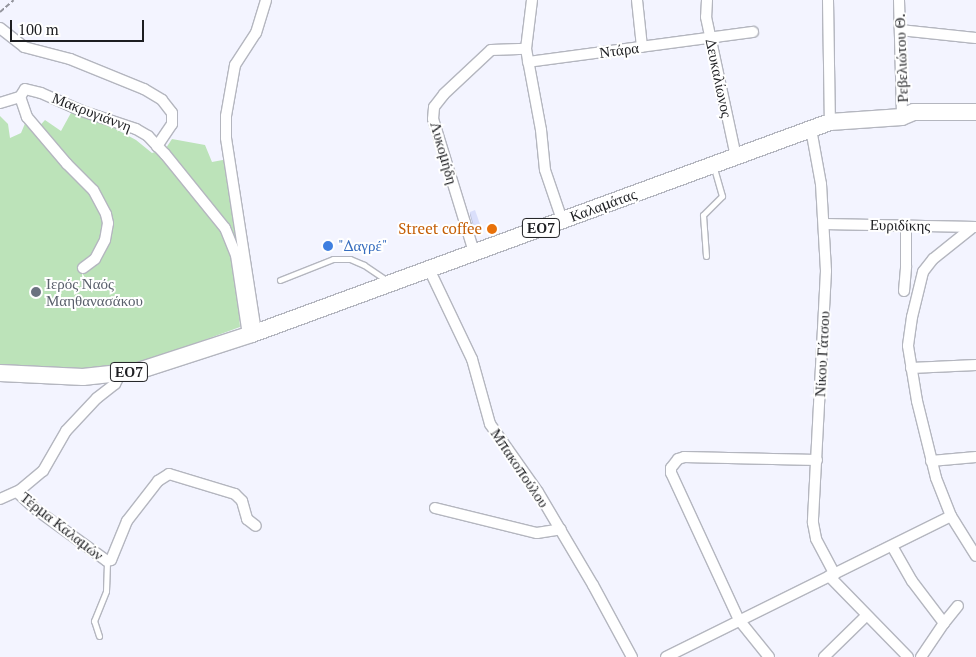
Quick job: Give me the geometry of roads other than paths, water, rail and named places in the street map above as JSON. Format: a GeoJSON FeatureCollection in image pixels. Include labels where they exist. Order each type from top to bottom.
{"type":"FeatureCollection","features":[{"type":"Feature","properties":{"kind":"main road","name":"Καλαμάτας"},"geometry":{"type":"LineString","coordinates":[[252,334],[830,122],[902,116],[914,112],[976,112]]}},
{"type":"Feature","properties":{"kind":"main road","name":"Καλαμάτας"},"geometry":{"type":"LineString","coordinates":[[902,116],[914,122],[976,122]]}},
{"type":"Feature","properties":{"kind":"main road","name":"ΕΟ7"},"geometry":{"type":"LineString","coordinates":[[0,373],[64,377],[120,374],[176,360],[252,334]]}},
{"type":"Feature","properties":{"kind":"street"},"geometry":{"type":"LineString","coordinates":[[252,334],[226,138],[226,116],[235,65],[256,34],[266,0]]}},
{"type":"Feature","properties":{"kind":"street"},"geometry":{"type":"LineString","coordinates":[[532,0],[526,49],[538,111],[547,176],[562,220]]}},
{"type":"Feature","properties":{"kind":"street"},"geometry":{"type":"LineString","coordinates":[[637,0],[642,47]]}},
{"type":"Feature","properties":{"kind":"street","name":"Δευκαλίωνος"},"geometry":{"type":"LineString","coordinates":[[707,0],[706,17],[736,156]]}},
{"type":"Feature","properties":{"kind":"street"},"geometry":{"type":"LineString","coordinates":[[828,0],[830,122]]}},
{"type":"Feature","properties":{"kind":"street","name":"Ρεβελιώτου Θ."},"geometry":{"type":"LineString","coordinates":[[899,0],[902,116]]}},
{"type":"Feature","properties":{"kind":"street"},"geometry":{"type":"LineString","coordinates":[[0,28],[24,47],[70,59],[144,89],[162,100],[172,114],[172,124],[157,146]]}},
{"type":"Feature","properties":{"kind":"street"},"geometry":{"type":"LineString","coordinates":[[900,30],[976,38]]}},
{"type":"Feature","properties":{"kind":"street","name":"Ντάρα"},"geometry":{"type":"LineString","coordinates":[[528,62],[753,32]]}},
{"type":"Feature","properties":{"kind":"street","name":"Λυκομήδη"},"geometry":{"type":"LineString","coordinates":[[474,252],[433,119],[434,107],[444,94],[491,50],[526,49]]}},
{"type":"Feature","properties":{"kind":"street","name":"Μακρυγιάννη"},"geometry":{"type":"LineString","coordinates":[[20,97],[22,91],[26,89],[41,92],[82,110],[136,129],[157,146],[225,228],[236,256],[252,334]]}},
{"type":"Feature","properties":{"kind":"street"},"geometry":{"type":"LineString","coordinates":[[0,103],[20,97],[22,107],[30,122],[93,190],[103,206],[108,223],[105,240],[95,259],[83,268]]}},
{"type":"Feature","properties":{"kind":"street","name":"Νίκου Γάτσου"},"geometry":{"type":"LineString","coordinates":[[811,129],[817,159],[824,224],[826,271],[813,529],[832,575],[866,616],[908,657]]}},
{"type":"Feature","properties":{"kind":"street","name":"Ευριδίκης"},"geometry":{"type":"LineString","coordinates":[[824,224],[974,227]]}},
{"type":"Feature","properties":{"kind":"street"},"geometry":{"type":"LineString","coordinates":[[904,291],[906,225]]}},
{"type":"Feature","properties":{"kind":"street"},"geometry":{"type":"LineString","coordinates":[[974,227],[933,259],[923,272],[908,338],[911,368],[931,461],[939,488],[952,516],[976,556]]}},
{"type":"Feature","properties":{"kind":"street","name":"Μπακοπούλου"},"geometry":{"type":"LineString","coordinates":[[428,269],[472,359],[490,424],[530,480],[561,529],[632,657]]}},
{"type":"Feature","properties":{"kind":"street"},"geometry":{"type":"LineString","coordinates":[[911,368],[976,365]]}},
{"type":"Feature","properties":{"kind":"street","name":"Τέρμα Καλαμών"},"geometry":{"type":"LineString","coordinates":[[120,374],[115,384],[97,398],[66,431],[43,471],[16,492],[34,508],[107,561],[111,560],[130,516],[158,481],[169,474],[235,494],[242,501],[247,519],[256,526]]}},
{"type":"Feature","properties":{"kind":"street"},"geometry":{"type":"LineString","coordinates":[[769,657],[739,620],[671,473],[671,468],[678,459],[684,457],[816,460]]}},
{"type":"Feature","properties":{"kind":"street"},"geometry":{"type":"LineString","coordinates":[[931,461],[976,457]]}},
{"type":"Feature","properties":{"kind":"street"},"geometry":{"type":"LineString","coordinates":[[0,499],[16,492]]}},
{"type":"Feature","properties":{"kind":"street"},"geometry":{"type":"LineString","coordinates":[[435,508],[537,532],[561,529]]}},
{"type":"Feature","properties":{"kind":"street"},"geometry":{"type":"LineString","coordinates":[[666,657],[678,654],[739,620],[952,516]]}},
{"type":"Feature","properties":{"kind":"street"},"geometry":{"type":"LineString","coordinates":[[892,546],[921,594],[944,623]]}},
{"type":"Feature","properties":{"kind":"street"},"geometry":{"type":"LineString","coordinates":[[921,657],[958,606]]}},
{"type":"Feature","properties":{"kind":"street"},"geometry":{"type":"LineString","coordinates":[[824,657],[866,616]]}},
{"type":"Feature","properties":{"kind":"lane"},"geometry":{"type":"LineString","coordinates":[[706,256],[703,215],[722,196],[713,165]]}},
{"type":"Feature","properties":{"kind":"lane"},"geometry":{"type":"LineString","coordinates":[[280,280],[333,259],[350,259],[364,265],[390,283]]}},
{"type":"Feature","properties":{"kind":"lane"},"geometry":{"type":"LineString","coordinates":[[99,636],[94,621],[106,591],[107,561]]}},
{"type":"Feature","properties":{"kind":"place","name":"Street coffee"},"geometry":{"type":"Point","coordinates":[492,229]}},
{"type":"Feature","properties":{"kind":"place","name":"\"Δαγρέ\""},"geometry":{"type":"Point","coordinates":[328,246]}},
{"type":"Feature","properties":{"kind":"place","name":"Ιερός Ναός Μαηθανασάκου"},"geometry":{"type":"Point","coordinates":[36,292]}}]}
